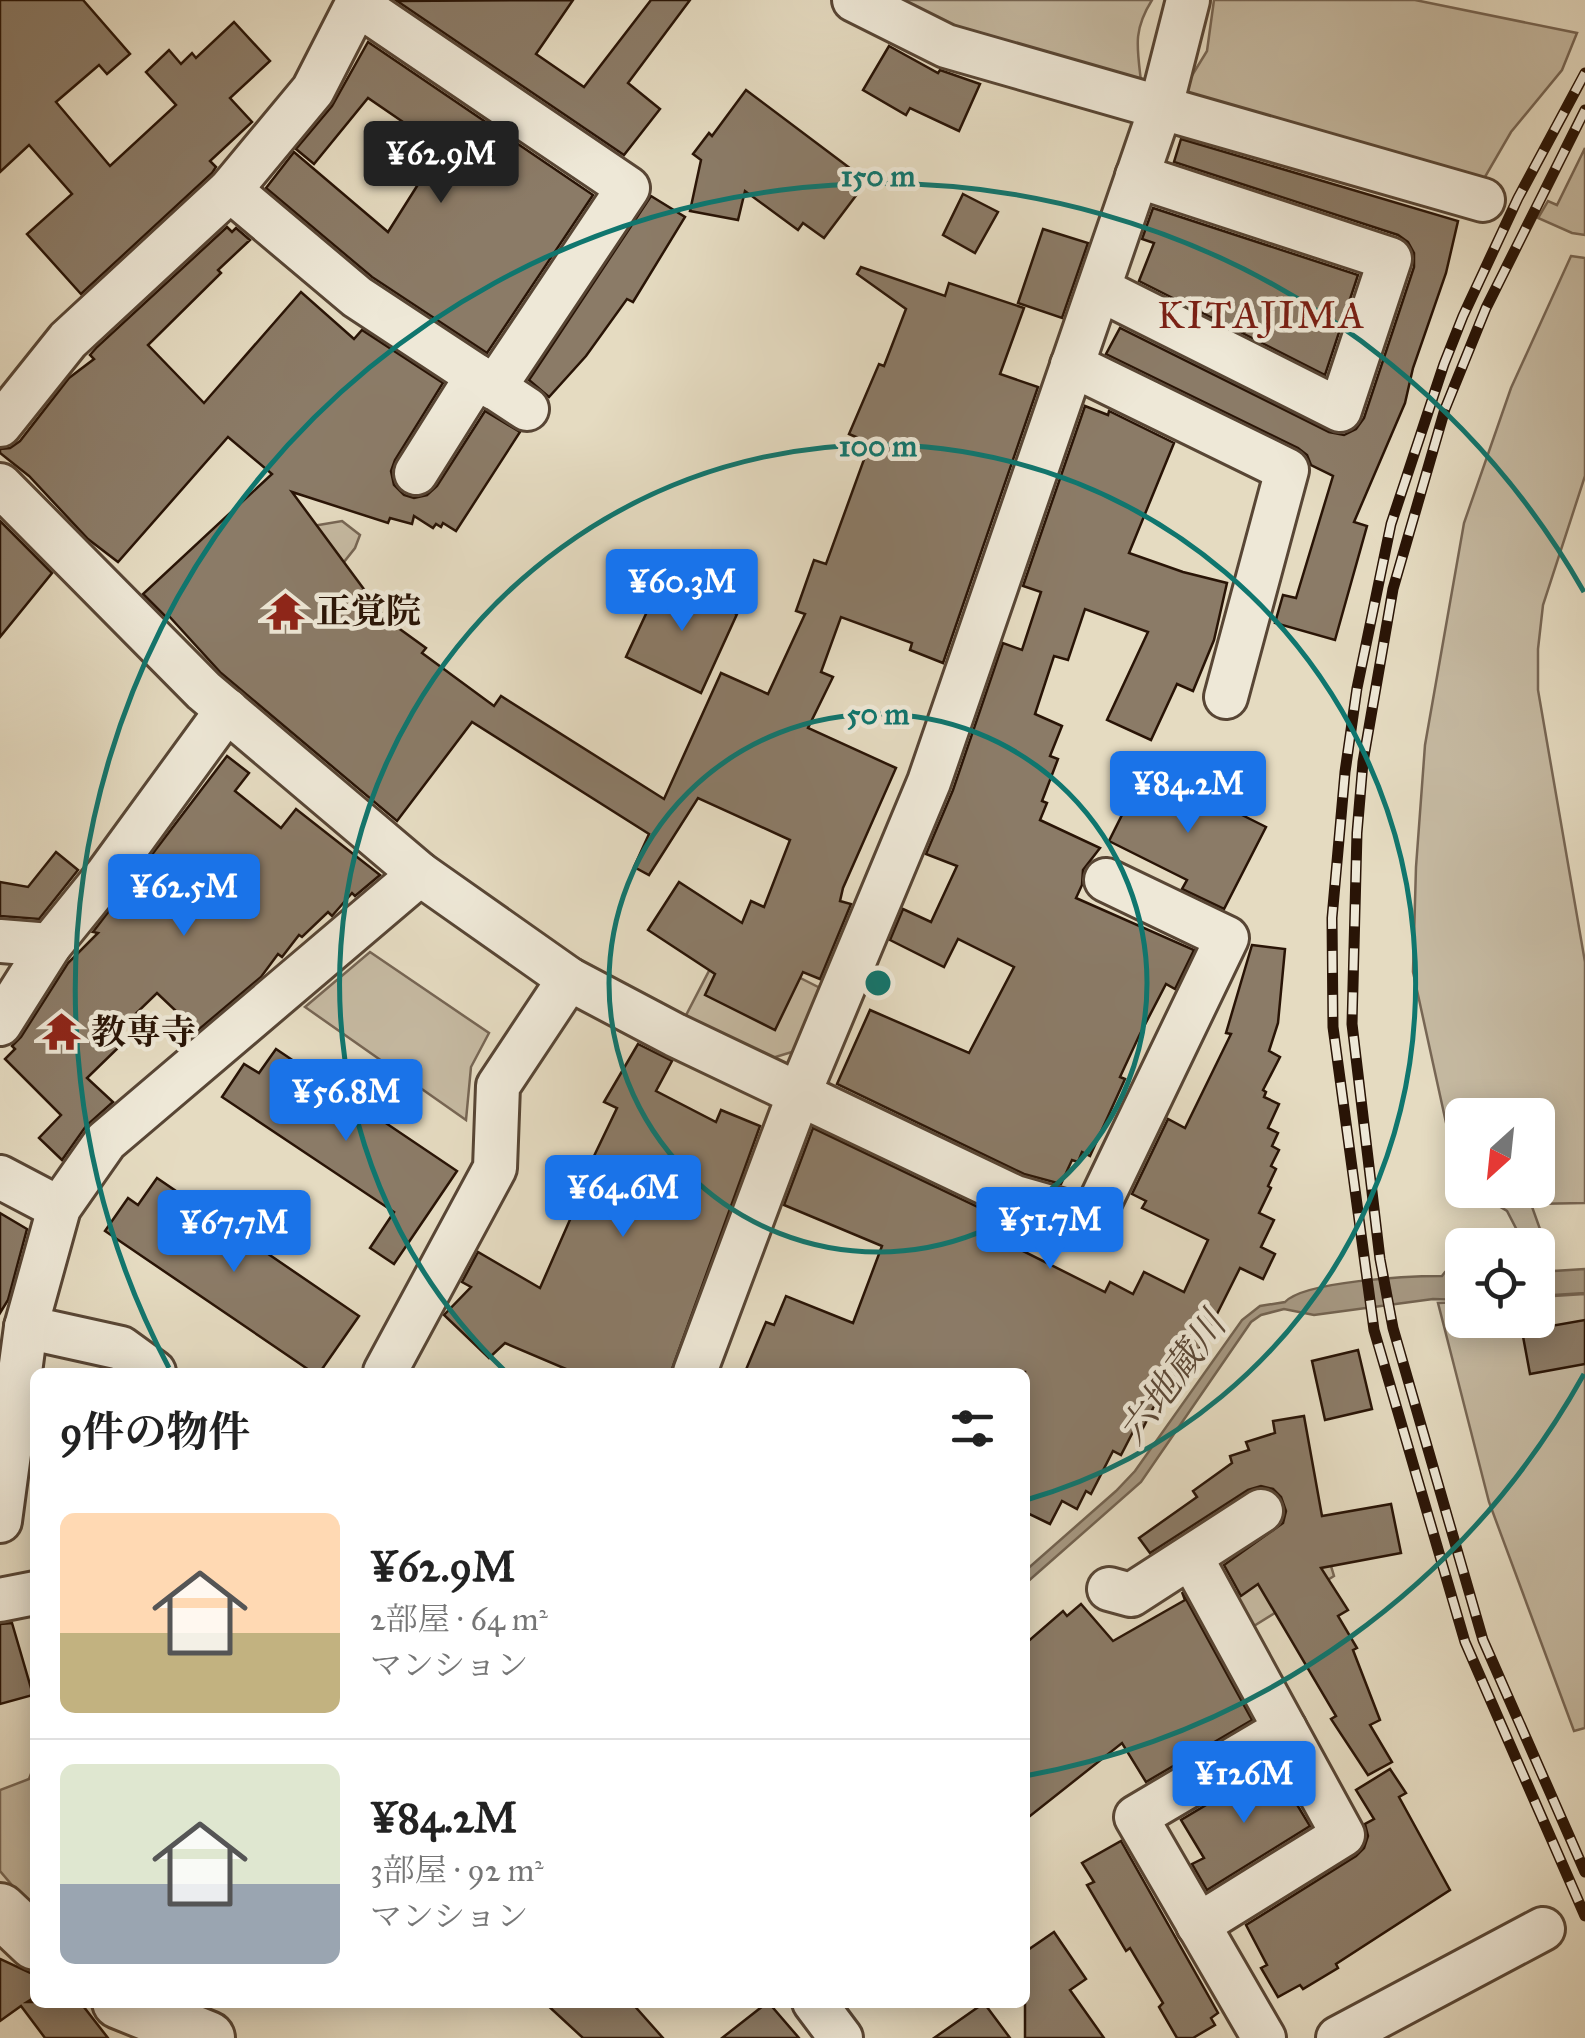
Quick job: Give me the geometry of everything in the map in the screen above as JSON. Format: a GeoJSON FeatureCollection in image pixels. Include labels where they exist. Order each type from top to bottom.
{"type":"FeatureCollection","features":[{"type":"Feature","properties":{"kind":"street"},"geometry":{"type":"LineString","coordinates":[[854,0],[946,46],[1482,200]]}},
{"type":"Feature","properties":{"kind":"street"},"geometry":{"type":"LineString","coordinates":[[696,1368],[798,1094],[929,782],[1160,110],[1188,0]]}},
{"type":"Feature","properties":{"kind":"street"},"geometry":{"type":"LineString","coordinates":[[0,425],[68,340],[230,190],[313,90],[358,2],[628,188],[499,391],[416,473]]}},
{"type":"Feature","properties":{"kind":"street"},"geometry":{"type":"LineString","coordinates":[[1099,289],[1340,410],[1390,260],[1138,176]]}},
{"type":"Feature","properties":{"kind":"street"},"geometry":{"type":"LineString","coordinates":[[230,190],[356,297],[499,391]]}},
{"type":"Feature","properties":{"kind":"street"},"geometry":{"type":"LineString","coordinates":[[1072,366],[1287,470],[1226,698]]}},
{"type":"Feature","properties":{"kind":"street"},"geometry":{"type":"LineString","coordinates":[[0,487],[204,691],[420,874],[569,979],[675,1036],[1015,1197],[1092,1219],[1227,938],[1106,880]]}},
{"type":"Feature","properties":{"kind":"street"},"geometry":{"type":"LineString","coordinates":[[0,1024],[50,945],[106,876],[227,710]]}},
{"type":"Feature","properties":{"kind":"street"},"geometry":{"type":"LineString","coordinates":[[0,1521],[26,1327],[59,1208],[106,1141],[420,874]]}},
{"type":"Feature","properties":{"kind":"street"},"geometry":{"type":"LineString","coordinates":[[0,940],[50,945]]}},
{"type":"Feature","properties":{"kind":"street"},"geometry":{"type":"LineString","coordinates":[[387,1368],[495,1168],[498,1086],[569,979]]}},
{"type":"Feature","properties":{"kind":"street"},"geometry":{"type":"LineString","coordinates":[[0,1177],[59,1208]]}},
{"type":"Feature","properties":{"kind":"street"},"geometry":{"type":"LineString","coordinates":[[26,1327],[121,1348],[148,1368]]}},
{"type":"Feature","properties":{"kind":"street"},"geometry":{"type":"LineString","coordinates":[[1109,1589],[1131,1596],[1261,1512]]}},
{"type":"Feature","properties":{"kind":"street"},"geometry":{"type":"LineString","coordinates":[[1191,1557],[1343,1835],[1198,1925]]}},
{"type":"Feature","properties":{"kind":"street"},"geometry":{"type":"LineString","coordinates":[[0,1600],[30,1594]]}},
{"type":"Feature","properties":{"kind":"street"},"geometry":{"type":"LineString","coordinates":[[1264,2038],[1136,1817],[1285,1729]]}},
{"type":"Feature","properties":{"kind":"street"},"geometry":{"type":"LineString","coordinates":[[0,1910],[30,1938]]}},
{"type":"Feature","properties":{"kind":"street"},"geometry":{"type":"LineString","coordinates":[[1338,2038],[1542,1929]]}},
{"type":"Feature","properties":{"kind":"street"},"geometry":{"type":"LineString","coordinates":[[121,2008],[130,2038]]}},
{"type":"Feature","properties":{"kind":"street"},"geometry":{"type":"LineString","coordinates":[[133,2008],[208,2038]]}},
{"type":"Feature","properties":{"kind":"street"},"geometry":{"type":"LineString","coordinates":[[818,2008],[841,2038]]}},
{"type":"Feature","properties":{"kind":"shaded area"},"geometry":{"type":"Polygon","coordinates":[[[876,0],[1152,0],[1139,30],[1141,81],[1132,88],[876,0]]]}},
{"type":"Feature","properties":{"kind":"shaded area"},"geometry":{"type":"Polygon","coordinates":[[[1214,0],[1415,0],[1577,33],[1562,70],[1511,132],[1478,189],[1180,95],[1207,51],[1214,0]]]}},
{"type":"Feature","properties":{"kind":"shaded area"},"geometry":{"type":"Polygon","coordinates":[[[1585,148],[1585,235],[1538,218],[1548,201],[1557,205],[1585,148]]]}},
{"type":"Feature","properties":{"kind":"shaded area"},"geometry":{"type":"Polygon","coordinates":[[[1571,256],[1585,258],[1585,476],[1543,605],[1538,690],[1585,962],[1585,1203],[1555,1204],[1555,1098],[1445,1098],[1445,1118],[1413,972],[1425,745],[1464,523],[1511,388],[1571,256]]]}},
{"type":"Feature","properties":{"kind":"shaded area"},"geometry":{"type":"Polygon","coordinates":[[[342,521],[360,535],[336,572],[307,527],[342,521]]]}},
{"type":"Feature","properties":{"kind":"shaded area"},"geometry":{"type":"Polygon","coordinates":[[[725,940],[830,993],[805,1048],[759,1062],[682,1023],[725,940]]]}},
{"type":"Feature","properties":{"kind":"shaded area"},"geometry":{"type":"Polygon","coordinates":[[[370,952],[489,1033],[471,1067],[466,1120],[305,1007],[370,952]]]}},
{"type":"Feature","properties":{"kind":"shaded area"},"geometry":{"type":"Polygon","coordinates":[[[1502,1208],[1532,1208],[1540,1228],[1516,1228],[1502,1208]]]}},
{"type":"Feature","properties":{"kind":"shaded area"},"geometry":{"type":"Polygon","coordinates":[[[1585,1269],[1585,1293],[1555,1295],[1555,1271],[1585,1269]]]}},
{"type":"Feature","properties":{"kind":"shaded area"},"geometry":{"type":"Polygon","coordinates":[[[1445,1272],[1445,1299],[1314,1315],[1284,1309],[1261,1315],[1251,1322],[1141,1482],[1030,1580],[1030,1567],[1135,1471],[1242,1320],[1260,1306],[1285,1302],[1313,1289],[1442,1276],[1445,1272]]]}},
{"type":"Feature","properties":{"kind":"shaded area"},"geometry":{"type":"Polygon","coordinates":[[[1585,1294],[1585,1728],[1574,1731],[1489,1502],[1447,1338],[1555,1338],[1555,1296],[1585,1294]]]}},
{"type":"Feature","properties":{"kind":"shaded area"},"geometry":{"type":"Polygon","coordinates":[[[1438,1303],[1445,1303],[1445,1330],[1438,1303]]]}},
{"type":"Feature","properties":{"kind":"shaded area"},"geometry":{"type":"Polygon","coordinates":[[[1321,1533],[1334,1576],[1249,1629],[1233,1597],[1321,1533]]]}},
{"type":"Feature","properties":{"kind":"shaded area"},"geometry":{"type":"Polygon","coordinates":[[[29,1779],[30,1906],[0,1871],[0,1790],[29,1779]]]}},
{"type":"Feature","properties":{"kind":"building"},"geometry":{"type":"Polygon","coordinates":[[[0,0],[83,0],[130,54],[107,74],[99,65],[56,102],[110,166],[176,105],[146,72],[169,50],[181,64],[192,53],[196,58],[234,22],[270,61],[230,98],[252,122],[210,161],[216,167],[212,173],[81,294],[27,234],[72,194],[29,145],[0,172],[0,0]]]}},
{"type":"Feature","properties":{"kind":"building"},"geometry":{"type":"Polygon","coordinates":[[[573,0],[536,54],[584,87],[651,0],[690,0],[628,83],[660,109],[624,155],[397,1],[573,0]]]}},
{"type":"Feature","properties":{"kind":"building"},"geometry":{"type":"Polygon","coordinates":[[[368,42],[593,195],[487,353],[372,277],[266,188],[294,152],[388,232],[441,148],[368,98],[314,164],[296,149],[332,106],[368,42]]]}},
{"type":"Feature","properties":{"kind":"building"},"geometry":{"type":"Polygon","coordinates":[[[889,46],[938,73],[940,70],[980,84],[959,131],[910,108],[906,115],[863,90],[889,46]]]}},
{"type":"Feature","properties":{"kind":"building"},"geometry":{"type":"Polygon","coordinates":[[[746,90],[867,181],[824,238],[803,223],[798,230],[745,191],[738,220],[690,211],[701,160],[693,154],[709,133],[712,136],[746,90]]]}},
{"type":"Feature","properties":{"kind":"building"},"geometry":{"type":"Polygon","coordinates":[[[1181,139],[1458,221],[1446,273],[1405,403],[1354,522],[1367,526],[1335,640],[1275,623],[1283,595],[1296,598],[1333,476],[1311,465],[1298,448],[1106,354],[1120,328],[1329,432],[1344,435],[1356,429],[1364,418],[1414,267],[1414,253],[1398,235],[1174,162],[1181,139]]]}},
{"type":"Feature","properties":{"kind":"building"},"geometry":{"type":"Polygon","coordinates":[[[963,194],[998,212],[975,253],[943,235],[963,194]]]}},
{"type":"Feature","properties":{"kind":"building"},"geometry":{"type":"Polygon","coordinates":[[[651,196],[685,217],[633,302],[627,299],[586,356],[549,397],[529,380],[651,196]]]}},
{"type":"Feature","properties":{"kind":"building"},"geometry":{"type":"Polygon","coordinates":[[[1153,208],[1358,275],[1325,375],[1139,281],[1154,243],[1142,239],[1153,208]]]}},
{"type":"Feature","properties":{"kind":"building"},"geometry":{"type":"Polygon","coordinates":[[[227,227],[232,232],[236,228],[250,240],[148,345],[204,403],[301,292],[354,339],[362,330],[443,383],[391,471],[394,485],[414,498],[427,495],[437,486],[485,411],[520,432],[456,531],[443,523],[433,528],[414,516],[412,524],[390,518],[388,523],[292,492],[386,619],[426,648],[422,653],[494,706],[501,696],[664,799],[721,673],[768,694],[805,614],[796,611],[814,560],[826,564],[870,443],[849,434],[879,364],[884,366],[906,309],[857,274],[861,267],[945,296],[949,283],[1024,308],[1000,374],[1038,387],[943,663],[910,650],[912,643],[841,617],[821,672],[833,677],[808,728],[896,768],[843,888],[840,901],[851,904],[820,979],[803,972],[775,1030],[705,995],[715,974],[648,930],[679,882],[742,923],[751,901],[764,907],[790,840],[698,798],[649,875],[634,867],[649,834],[472,722],[397,821],[221,673],[168,615],[143,594],[272,474],[228,437],[118,562],[88,539],[29,476],[0,453],[0,449],[20,441],[69,378],[94,359],[90,355],[97,347],[227,227]]]}},
{"type":"Feature","properties":{"kind":"building"},"geometry":{"type":"Polygon","coordinates":[[[1043,229],[1088,243],[1062,318],[1018,303],[1043,229]]]}},
{"type":"Feature","properties":{"kind":"building"},"geometry":{"type":"Polygon","coordinates":[[[1085,406],[1108,415],[1109,411],[1174,443],[1129,553],[1227,583],[1214,640],[1193,691],[1177,684],[1151,740],[1107,720],[1148,632],[1085,609],[1068,660],[1054,656],[1035,714],[1062,726],[1050,756],[1058,759],[1042,801],[1047,803],[1040,820],[1100,848],[1083,870],[1076,898],[1194,950],[1175,989],[1166,984],[1139,1036],[1120,1077],[1125,1079],[1090,1156],[1082,1152],[1078,1162],[1072,1160],[1061,1184],[1024,1174],[837,1084],[870,1010],[969,1053],[1014,967],[958,939],[944,967],[890,940],[903,909],[931,922],[957,866],[926,854],[953,790],[1003,643],[1022,650],[1041,592],[1023,586],[1085,406]]]}},
{"type":"Feature","properties":{"kind":"building"},"geometry":{"type":"Polygon","coordinates":[[[0,521],[52,573],[0,637],[0,521]]]}},
{"type":"Feature","properties":{"kind":"building"},"geometry":{"type":"Polygon","coordinates":[[[665,573],[699,588],[696,595],[737,614],[701,693],[626,657],[665,573]]]}},
{"type":"Feature","properties":{"kind":"building"},"geometry":{"type":"Polygon","coordinates":[[[227,756],[249,773],[235,791],[281,828],[296,809],[380,875],[355,896],[352,893],[332,916],[328,912],[302,937],[299,935],[261,977],[197,1031],[157,993],[114,1035],[123,1043],[87,1078],[113,1102],[86,1126],[62,1160],[39,1138],[61,1115],[5,1059],[68,963],[98,933],[93,932],[227,756]]]}},
{"type":"Feature","properties":{"kind":"building"},"geometry":{"type":"Polygon","coordinates":[[[1146,767],[1266,827],[1224,909],[1182,889],[1187,880],[1109,841],[1146,767]]]}},
{"type":"Feature","properties":{"kind":"building"},"geometry":{"type":"Polygon","coordinates":[[[56,852],[78,870],[39,919],[0,916],[0,882],[28,887],[56,852]]]}},
{"type":"Feature","properties":{"kind":"building"},"geometry":{"type":"Polygon","coordinates":[[[1252,945],[1285,949],[1278,1023],[1269,1051],[1280,1057],[1263,1090],[1264,1097],[1279,1104],[1268,1128],[1278,1133],[1272,1146],[1279,1150],[1271,1166],[1276,1169],[1259,1213],[1274,1220],[1261,1247],[1275,1254],[1263,1279],[1240,1268],[1198,1352],[1193,1350],[1179,1377],[1171,1373],[1142,1430],[1136,1426],[1121,1455],[1113,1451],[1091,1494],[1086,1491],[1077,1509],[1062,1501],[1050,1524],[1030,1514],[1030,1368],[747,1368],[766,1322],[774,1325],[786,1296],[853,1323],[882,1246],[784,1205],[813,1128],[999,1217],[991,1235],[1105,1292],[1110,1282],[1133,1294],[1144,1272],[1184,1292],[1208,1240],[1142,1208],[1146,1201],[1132,1194],[1168,1119],[1185,1128],[1231,1034],[1226,1033],[1252,945]]]}},
{"type":"Feature","properties":{"kind":"building"},"geometry":{"type":"Polygon","coordinates":[[[638,1044],[672,1061],[656,1091],[716,1122],[721,1110],[760,1126],[672,1368],[564,1368],[505,1343],[489,1358],[444,1315],[471,1287],[462,1282],[478,1252],[540,1288],[576,1206],[571,1204],[617,1108],[604,1102],[638,1044]]]}},
{"type":"Feature","properties":{"kind":"building"},"geometry":{"type":"Polygon","coordinates":[[[276,1049],[457,1171],[394,1264],[370,1248],[394,1212],[222,1097],[244,1064],[259,1073],[276,1049]]]}},
{"type":"Feature","properties":{"kind":"building"},"geometry":{"type":"Polygon","coordinates":[[[157,1178],[359,1316],[323,1368],[306,1368],[105,1231],[128,1198],[138,1205],[157,1178]]]}},
{"type":"Feature","properties":{"kind":"building"},"geometry":{"type":"Polygon","coordinates":[[[0,1213],[27,1229],[8,1300],[0,1313],[0,1213]]]}},
{"type":"Feature","properties":{"kind":"building"},"geometry":{"type":"Polygon","coordinates":[[[1585,1320],[1585,1364],[1530,1374],[1523,1338],[1555,1338],[1555,1325],[1585,1320]]]}},
{"type":"Feature","properties":{"kind":"building"},"geometry":{"type":"Polygon","coordinates":[[[1358,1350],[1372,1409],[1325,1420],[1312,1361],[1358,1350]]]}},
{"type":"Feature","properties":{"kind":"building"},"geometry":{"type":"Polygon","coordinates":[[[1304,1416],[1322,1516],[1391,1504],[1401,1553],[1321,1568],[1348,1610],[1338,1616],[1357,1648],[1353,1650],[1380,1720],[1370,1725],[1392,1762],[1368,1775],[1331,1719],[1336,1716],[1258,1584],[1241,1596],[1224,1565],[1283,1523],[1286,1511],[1281,1497],[1273,1489],[1261,1486],[1248,1490],[1150,1553],[1139,1538],[1197,1497],[1193,1491],[1232,1463],[1230,1456],[1249,1450],[1246,1442],[1275,1433],[1273,1421],[1304,1416]]]}},
{"type":"Feature","properties":{"kind":"building"},"geometry":{"type":"Polygon","coordinates":[[[1182,1592],[1252,1720],[1146,1782],[1122,1743],[1030,1816],[1030,1640],[1063,1611],[1067,1616],[1081,1604],[1113,1641],[1185,1600],[1182,1592]]]}},
{"type":"Feature","properties":{"kind":"building"},"geometry":{"type":"Polygon","coordinates":[[[12,1623],[30,1696],[0,1704],[0,1624],[12,1623]]]}},
{"type":"Feature","properties":{"kind":"building"},"geometry":{"type":"Polygon","coordinates":[[[1273,1765],[1310,1826],[1207,1890],[1192,1864],[1204,1858],[1181,1820],[1273,1765]]]}},
{"type":"Feature","properties":{"kind":"building"},"geometry":{"type":"Polygon","coordinates":[[[1390,1769],[1406,1793],[1399,1797],[1450,1890],[1336,1964],[1338,1968],[1303,1989],[1300,1985],[1278,1997],[1261,1968],[1267,1965],[1246,1925],[1364,1848],[1368,1836],[1365,1824],[1374,1819],[1356,1790],[1390,1769]]]}},
{"type":"Feature","properties":{"kind":"building"},"geometry":{"type":"Polygon","coordinates":[[[1121,1841],[1218,2013],[1211,2018],[1215,2025],[1193,2038],[1177,2038],[1159,2007],[1163,2003],[1087,1885],[1094,1882],[1082,1863],[1121,1841]]]}},
{"type":"Feature","properties":{"kind":"building"},"geometry":{"type":"Polygon","coordinates":[[[1054,1932],[1086,1979],[1070,1990],[1104,2038],[1025,2038],[1025,2008],[1030,2008],[1030,1949],[1054,1932]]]}},
{"type":"Feature","properties":{"kind":"building"},"geometry":{"type":"Polygon","coordinates":[[[0,1959],[30,1973],[30,2008],[85,2008],[108,2038],[45,2038],[21,2006],[0,2021],[0,1959]]]}},
{"type":"Feature","properties":{"kind":"building"},"geometry":{"type":"Polygon","coordinates":[[[550,2008],[636,2008],[663,2038],[583,2038],[550,2008]]]}},
{"type":"Feature","properties":{"kind":"building"},"geometry":{"type":"Polygon","coordinates":[[[760,2008],[773,2008],[799,2038],[722,2038],[760,2008]]]}},
{"type":"Feature","properties":{"kind":"building"},"geometry":{"type":"Polygon","coordinates":[[[977,2008],[988,2008],[1010,2038],[934,2038],[977,2008]]]}},
{"type":"Feature","properties":{"kind":"railway"},"geometry":{"type":"LineString","coordinates":[[1585,73],[1518,198],[1463,316],[1391,524],[1357,688],[1332,918],[1333,1027],[1374,1330],[1465,1642],[1585,1916]]}},
{"type":"Feature","properties":{"kind":"railway"},"geometry":{"type":"LineString","coordinates":[[1585,110],[1486,308],[1445,409],[1393,589],[1363,762],[1357,833],[1352,1024],[1380,1259],[1393,1328],[1483,1640],[1585,1872]]}},
{"type":"Feature","properties":{"kind":"place","name":"正覚院"},"geometry":{"type":"Point","coordinates":[286,611]}},
{"type":"Feature","properties":{"kind":"place","name":"教専寺"},"geometry":{"type":"Point","coordinates":[61,1032]}},
{"type":"Feature","properties":{"kind":"district","name":"KITAJIMA"},"geometry":{"type":"Point","coordinates":[1262,315]}},
{"type":"Feature","properties":{"kind":"water label","name":"六地蔵川"},"geometry":{"type":"Point","coordinates":[1172,1378]}}]}
